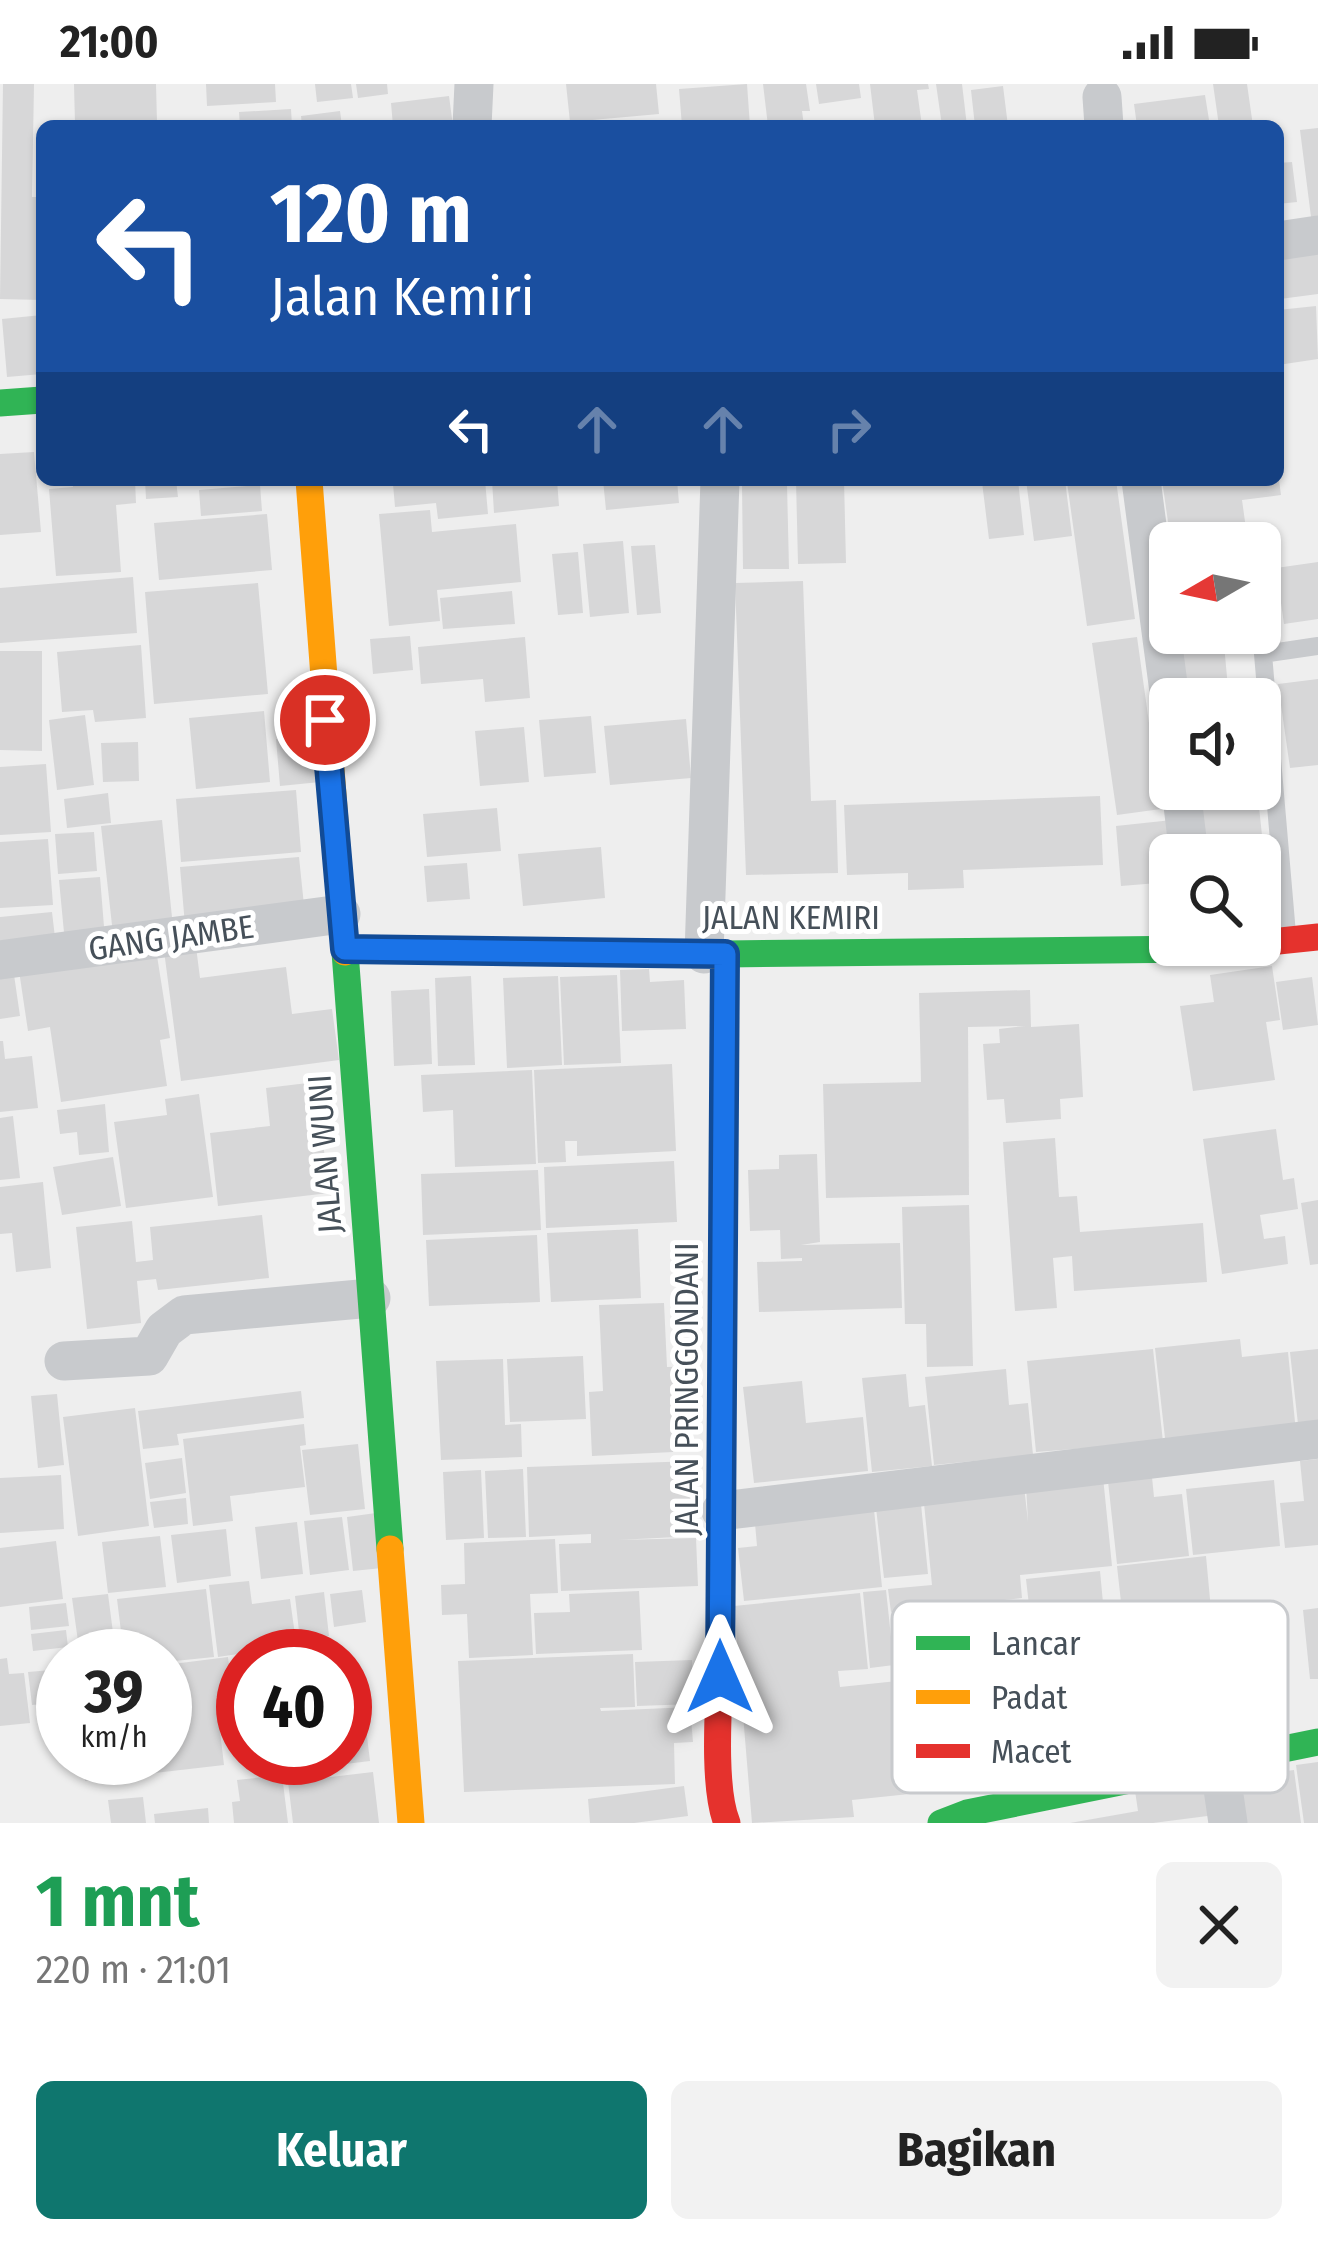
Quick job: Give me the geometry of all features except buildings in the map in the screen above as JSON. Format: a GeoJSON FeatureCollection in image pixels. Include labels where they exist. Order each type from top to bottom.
{"type":"FeatureCollection","features":[{"type":"Feature","properties":{"kind":"main road"},"geometry":{"type":"LineString","coordinates":[[0,404],[36,401]]}},
{"type":"Feature","properties":{"kind":"main road","name":"JALAN WUNI"},"geometry":{"type":"LineString","coordinates":[[309,486],[411,1823]]}},
{"type":"Feature","properties":{"kind":"main road","name":"JALAN KEMIRI"},"geometry":{"type":"LineString","coordinates":[[343,932],[715,954],[1149,947]]}},
{"type":"Feature","properties":{"kind":"main road"},"geometry":{"type":"LineString","coordinates":[[1281,940],[1318,937]]}},
{"type":"Feature","properties":{"kind":"main road","name":"JALAN PRINGGONDANI"},"geometry":{"type":"LineString","coordinates":[[715,954],[720,1760],[722,1811],[727,1823]]}},
{"type":"Feature","properties":{"kind":"main road"},"geometry":{"type":"LineString","coordinates":[[1288,1748],[1318,1742]]}},
{"type":"Feature","properties":{"kind":"main road"},"geometry":{"type":"LineString","coordinates":[[941,1823],[1087,1793]]}},
{"type":"Feature","properties":{"kind":"street"},"geometry":{"type":"LineString","coordinates":[[472,120],[474,84]]}},
{"type":"Feature","properties":{"kind":"street"},"geometry":{"type":"LineString","coordinates":[[1284,240],[1318,235]]}},
{"type":"Feature","properties":{"kind":"street"},"geometry":{"type":"LineString","coordinates":[[715,954],[721,486]]}},
{"type":"Feature","properties":{"kind":"street"},"geometry":{"type":"LineString","coordinates":[[1142,486],[1167,678]]}},
{"type":"Feature","properties":{"kind":"street","name":"GANG JAMBE"},"geometry":{"type":"LineString","coordinates":[[0,961],[343,932]]}},
{"type":"Feature","properties":{"kind":"street"},"geometry":{"type":"LineString","coordinates":[[64,1361],[148,1356],[164,1330],[184,1315],[371,1298]]}},
{"type":"Feature","properties":{"kind":"street"},"geometry":{"type":"LineString","coordinates":[[721,1511],[1318,1439]]}},
{"type":"Feature","properties":{"kind":"street"},"geometry":{"type":"LineString","coordinates":[[1224,1793],[1228,1823]]}},
{"type":"Feature","properties":{"kind":"lane"},"geometry":{"type":"LineString","coordinates":[[1270,834],[1263,653],[1318,646]]}},
{"type":"Feature","properties":{"kind":"traffic: fast"},"geometry":{"type":"LineString","coordinates":[[0,403],[36,400]]}},
{"type":"Feature","properties":{"kind":"traffic: fast"},"geometry":{"type":"LineString","coordinates":[[345,949],[725,954],[1149,950]]}},
{"type":"Feature","properties":{"kind":"traffic: fast"},"geometry":{"type":"LineString","coordinates":[[345,952],[390,1549]]}},
{"type":"Feature","properties":{"kind":"traffic: fast"},"geometry":{"type":"LineString","coordinates":[[1288,1748],[1318,1742]]}},
{"type":"Feature","properties":{"kind":"traffic: fast"},"geometry":{"type":"LineString","coordinates":[[941,1823],[967,1813],[1066,1793]]}},
{"type":"Feature","properties":{"kind":"traffic: slow"},"geometry":{"type":"LineString","coordinates":[[309,486],[345,952]]}},
{"type":"Feature","properties":{"kind":"traffic: slow"},"geometry":{"type":"LineString","coordinates":[[721,1631],[725,954]]}},
{"type":"Feature","properties":{"kind":"traffic: slow"},"geometry":{"type":"LineString","coordinates":[[390,1549],[411,1823]]}},
{"type":"Feature","properties":{"kind":"traffic: jam"},"geometry":{"type":"LineString","coordinates":[[1281,941],[1318,937]]}},
{"type":"Feature","properties":{"kind":"traffic: jam"},"geometry":{"type":"LineString","coordinates":[[721,1631],[718,1757],[727,1823]]}},
{"type":"Feature","properties":{"kind":"route"},"geometry":{"type":"LineString","coordinates":[[325,720],[345,949],[725,954],[720,1677]]}}]}
